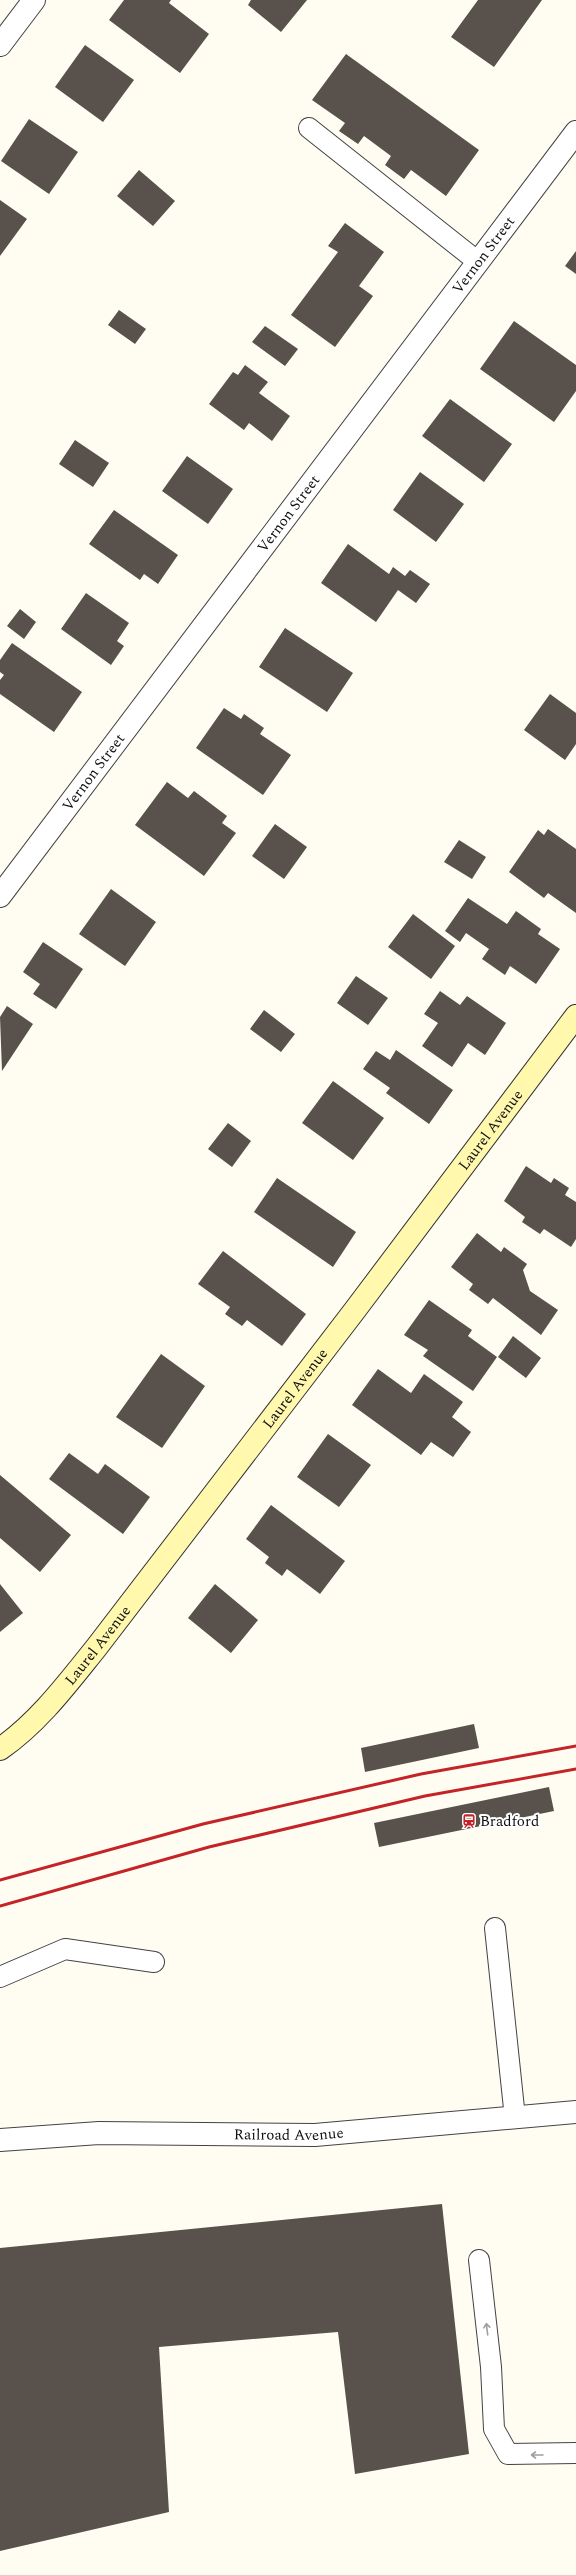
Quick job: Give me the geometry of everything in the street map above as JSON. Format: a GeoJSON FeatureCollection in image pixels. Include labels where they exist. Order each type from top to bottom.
{"type":"FeatureCollection","features":[{"type":"Feature","properties":{"kind":"main road","name":"Laurel Avenue"},"geometry":{"type":"LineString","coordinates":[[0,1749],[16,1738],[52,1700],[96,1648],[355,1310],[576,1016]]}},
{"type":"Feature","properties":{"kind":"street"},"geometry":{"type":"LineString","coordinates":[[0,45],[34,0]]}},
{"type":"Feature","properties":{"kind":"street","name":"Vernon Street"},"geometry":{"type":"LineString","coordinates":[[0,896],[477,261],[576,132]]}},
{"type":"Feature","properties":{"kind":"street","name":"Railroad Avenue"},"geometry":{"type":"LineString","coordinates":[[0,2140],[99,2133],[314,2135],[576,2112]]}},
{"type":"Feature","properties":{"kind":"lane"},"geometry":{"type":"LineString","coordinates":[[309,128],[477,261]]}},
{"type":"Feature","properties":{"kind":"lane"},"geometry":{"type":"LineString","coordinates":[[495,1928],[515,2118]]}},
{"type":"Feature","properties":{"kind":"lane"},"geometry":{"type":"LineString","coordinates":[[0,1976],[65,1949],[154,1962]]}},
{"type":"Feature","properties":{"kind":"lane"},"geometry":{"type":"LineString","coordinates":[[479,2260],[491,2367],[494,2429],[508,2454],[576,2453]]}},
{"type":"Feature","properties":{"kind":"building"},"geometry":{"type":"Polygon","coordinates":[[[124,0],[171,0],[169,3],[209,34],[180,73],[109,20],[124,0]]]}},
{"type":"Feature","properties":{"kind":"building"},"geometry":{"type":"Polygon","coordinates":[[[251,0],[307,0],[281,32],[248,5],[251,0]]]}},
{"type":"Feature","properties":{"kind":"building"},"geometry":{"type":"Polygon","coordinates":[[[478,0],[542,0],[494,67],[451,37],[478,0]]]}},
{"type":"Feature","properties":{"kind":"building"},"geometry":{"type":"Polygon","coordinates":[[[85,45],[134,80],[103,122],[55,87],[85,45]]]}},
{"type":"Feature","properties":{"kind":"building"},"geometry":{"type":"Polygon","coordinates":[[[346,54],[479,150],[446,196],[411,170],[404,179],[385,165],[391,156],[364,136],[358,144],[339,131],[345,123],[312,100],[346,54]]]}},
{"type":"Feature","properties":{"kind":"building"},"geometry":{"type":"Polygon","coordinates":[[[29,119],[78,152],[49,194],[1,161],[29,119]]]}},
{"type":"Feature","properties":{"kind":"building"},"geometry":{"type":"Polygon","coordinates":[[[139,170],[175,201],[153,226],[117,196],[139,170]]]}},
{"type":"Feature","properties":{"kind":"building"},"geometry":{"type":"Polygon","coordinates":[[[0,200],[27,219],[0,256],[0,200]]]}},
{"type":"Feature","properties":{"kind":"building"},"geometry":{"type":"Polygon","coordinates":[[[345,223],[384,252],[359,286],[373,296],[335,347],[291,315],[338,252],[328,246],[345,223]]]}},
{"type":"Feature","properties":{"kind":"building"},"geometry":{"type":"Polygon","coordinates":[[[576,251],[576,274],[565,266],[576,251]]]}},
{"type":"Feature","properties":{"kind":"building"},"geometry":{"type":"Polygon","coordinates":[[[119,310],[146,329],[135,344],[108,325],[119,310]]]}},
{"type":"Feature","properties":{"kind":"building"},"geometry":{"type":"Polygon","coordinates":[[[514,321],[576,365],[576,391],[554,422],[480,369],[514,321]]]}},
{"type":"Feature","properties":{"kind":"building"},"geometry":{"type":"Polygon","coordinates":[[[265,326],[298,349],[285,366],[252,342],[265,326]]]}},
{"type":"Feature","properties":{"kind":"building"},"geometry":{"type":"Polygon","coordinates":[[[245,365],[268,382],[259,393],[290,416],[272,441],[249,423],[244,430],[209,404],[233,372],[238,375],[245,365]]]}},
{"type":"Feature","properties":{"kind":"building"},"geometry":{"type":"Polygon","coordinates":[[[450,399],[512,444],[484,482],[422,436],[450,399]]]}},
{"type":"Feature","properties":{"kind":"building"},"geometry":{"type":"Polygon","coordinates":[[[75,440],[109,463],[93,487],[59,464],[75,440]]]}},
{"type":"Feature","properties":{"kind":"building"},"geometry":{"type":"Polygon","coordinates":[[[187,456],[233,489],[208,524],[162,491],[187,456]]]}},
{"type":"Feature","properties":{"kind":"building"},"geometry":{"type":"Polygon","coordinates":[[[420,472],[464,504],[436,542],[393,510],[420,472]]]}},
{"type":"Feature","properties":{"kind":"building"},"geometry":{"type":"Polygon","coordinates":[[[114,510],[178,555],[158,584],[144,574],[140,580],[89,544],[114,510]]]}},
{"type":"Feature","properties":{"kind":"building"},"geometry":{"type":"Polygon","coordinates":[[[348,544],[389,574],[393,567],[405,576],[410,570],[430,584],[416,603],[398,590],[376,622],[321,583],[348,544]]]}},
{"type":"Feature","properties":{"kind":"building"},"geometry":{"type":"Polygon","coordinates":[[[86,593],[129,623],[117,641],[124,646],[111,665],[61,629],[86,593]]]}},
{"type":"Feature","properties":{"kind":"building"},"geometry":{"type":"Polygon","coordinates":[[[20,609],[36,622],[24,639],[7,626],[20,609]]]}},
{"type":"Feature","properties":{"kind":"building"},"geometry":{"type":"Polygon","coordinates":[[[285,628],[353,673],[327,712],[259,667],[285,628]]]}},
{"type":"Feature","properties":{"kind":"building"},"geometry":{"type":"Polygon","coordinates":[[[12,643],[82,692],[54,732],[0,694],[0,680],[4,675],[0,672],[0,660],[12,643]]]}},
{"type":"Feature","properties":{"kind":"building"},"geometry":{"type":"Polygon","coordinates":[[[550,694],[576,713],[576,744],[565,760],[524,730],[550,694]]]}},
{"type":"Feature","properties":{"kind":"building"},"geometry":{"type":"Polygon","coordinates":[[[224,708],[241,719],[244,714],[264,728],[260,734],[291,755],[263,795],[196,748],[224,708]]]}},
{"type":"Feature","properties":{"kind":"building"},"geometry":{"type":"Polygon","coordinates":[[[167,782],[188,798],[194,791],[227,816],[222,823],[236,833],[204,876],[135,825],[167,782]]]}},
{"type":"Feature","properties":{"kind":"building"},"geometry":{"type":"Polygon","coordinates":[[[275,824],[307,847],[284,879],[252,856],[275,824]]]}},
{"type":"Feature","properties":{"kind":"building"},"geometry":{"type":"Polygon","coordinates":[[[548,829],[576,849],[576,913],[548,893],[544,898],[509,872],[538,830],[544,835],[548,829]]]}},
{"type":"Feature","properties":{"kind":"building"},"geometry":{"type":"Polygon","coordinates":[[[459,840],[486,857],[472,879],[444,862],[459,840]]]}},
{"type":"Feature","properties":{"kind":"building"},"geometry":{"type":"Polygon","coordinates":[[[111,889],[156,922],[125,966],[79,934],[111,889]]]}},
{"type":"Feature","properties":{"kind":"building"},"geometry":{"type":"Polygon","coordinates":[[[468,898],[507,924],[516,911],[541,929],[538,934],[560,949],[536,984],[510,966],[505,975],[482,959],[489,949],[466,933],[460,942],[445,931],[468,898]]]}},
{"type":"Feature","properties":{"kind":"building"},"geometry":{"type":"Polygon","coordinates":[[[413,914],[455,946],[431,979],[388,947],[413,914]]]}},
{"type":"Feature","properties":{"kind":"building"},"geometry":{"type":"Polygon","coordinates":[[[43,942],[83,969],[56,1009],[33,994],[40,984],[23,972],[43,942]]]}},
{"type":"Feature","properties":{"kind":"building"},"geometry":{"type":"Polygon","coordinates":[[[356,976],[388,998],[368,1025],[337,1003],[356,976]]]}},
{"type":"Feature","properties":{"kind":"building"},"geometry":{"type":"Polygon","coordinates":[[[440,991],[460,1005],[467,996],[506,1023],[485,1055],[468,1043],[452,1067],[422,1046],[438,1023],[424,1014],[440,991]]]}},
{"type":"Feature","properties":{"kind":"building"},"geometry":{"type":"Polygon","coordinates":[[[7,1006],[33,1024],[2,1071],[0,1017],[7,1006]]]}},
{"type":"Feature","properties":{"kind":"building"},"geometry":{"type":"Polygon","coordinates":[[[264,1010],[295,1034],[281,1052],[250,1029],[264,1010]]]}},
{"type":"Feature","properties":{"kind":"building"},"geometry":{"type":"Polygon","coordinates":[[[396,1050],[453,1090],[429,1124],[386,1093],[390,1088],[363,1069],[376,1051],[390,1060],[396,1050]]]}},
{"type":"Feature","properties":{"kind":"building"},"geometry":{"type":"Polygon","coordinates":[[[333,1081],[384,1118],[353,1160],[302,1123],[333,1081]]]}},
{"type":"Feature","properties":{"kind":"building"},"geometry":{"type":"Polygon","coordinates":[[[228,1123],[251,1141],[232,1167],[208,1149],[228,1123]]]}},
{"type":"Feature","properties":{"kind":"building"},"geometry":{"type":"Polygon","coordinates":[[[526,1166],[551,1183],[554,1178],[569,1188],[565,1195],[576,1202],[576,1239],[571,1247],[544,1229],[540,1234],[522,1222],[525,1217],[504,1201],[526,1166]]]}},
{"type":"Feature","properties":{"kind":"building"},"geometry":{"type":"Polygon","coordinates":[[[277,1178],[356,1232],[333,1267],[254,1212],[277,1178]]]}},
{"type":"Feature","properties":{"kind":"building"},"geometry":{"type":"Polygon","coordinates":[[[477,1233],[501,1252],[504,1247],[527,1264],[523,1270],[530,1291],[558,1310],[541,1335],[493,1298],[488,1304],[469,1290],[473,1284],[451,1267],[477,1233]]]}},
{"type":"Feature","properties":{"kind":"building"},"geometry":{"type":"Polygon","coordinates":[[[223,1251],[306,1314],[282,1346],[247,1320],[242,1326],[225,1314],[230,1307],[198,1284],[223,1251]]]}},
{"type":"Feature","properties":{"kind":"building"},"geometry":{"type":"Polygon","coordinates":[[[429,1300],[472,1330],[468,1336],[497,1357],[473,1391],[423,1356],[428,1350],[404,1335],[429,1300]]]}},
{"type":"Feature","properties":{"kind":"building"},"geometry":{"type":"Polygon","coordinates":[[[513,1336],[541,1358],[526,1378],[498,1357],[513,1336]]]}},
{"type":"Feature","properties":{"kind":"building"},"geometry":{"type":"Polygon","coordinates":[[[161,1354],[205,1386],[162,1448],[116,1417],[161,1354]]]}},
{"type":"Feature","properties":{"kind":"building"},"geometry":{"type":"Polygon","coordinates":[[[378,1369],[411,1393],[424,1374],[463,1402],[452,1417],[471,1432],[453,1457],[431,1442],[421,1455],[352,1405],[378,1369]]]}},
{"type":"Feature","properties":{"kind":"building"},"geometry":{"type":"Polygon","coordinates":[[[328,1434],[371,1465],[339,1507],[297,1477],[328,1434]]]}},
{"type":"Feature","properties":{"kind":"building"},"geometry":{"type":"Polygon","coordinates":[[[69,1453],[98,1474],[105,1464],[150,1497],[123,1534],[49,1479],[69,1453]]]}},
{"type":"Feature","properties":{"kind":"building"},"geometry":{"type":"Polygon","coordinates":[[[0,1475],[71,1535],[40,1572],[0,1538],[0,1475]]]}},
{"type":"Feature","properties":{"kind":"building"},"geometry":{"type":"Polygon","coordinates":[[[271,1505],[345,1561],[320,1594],[287,1569],[282,1576],[265,1563],[269,1557],[246,1539],[271,1505]]]}},
{"type":"Feature","properties":{"kind":"building"},"geometry":{"type":"Polygon","coordinates":[[[0,1584],[23,1613],[0,1632],[0,1584]]]}},
{"type":"Feature","properties":{"kind":"building"},"geometry":{"type":"Polygon","coordinates":[[[215,1584],[258,1620],[231,1653],[188,1618],[215,1584]]]}},
{"type":"Feature","properties":{"kind":"building"},"geometry":{"type":"Polygon","coordinates":[[[474,1724],[479,1748],[365,1772],[361,1748],[474,1724]]]}},
{"type":"Feature","properties":{"kind":"building"},"geometry":{"type":"Polygon","coordinates":[[[549,1787],[554,1811],[379,1847],[374,1823],[549,1787]]]}},
{"type":"Feature","properties":{"kind":"building"},"geometry":{"type":"Polygon","coordinates":[[[442,2204],[469,2454],[355,2474],[338,2332],[159,2347],[169,2512],[0,2551],[0,2248],[442,2204]]]}},
{"type":"Feature","properties":{"kind":"railway"},"geometry":{"type":"LineString","coordinates":[[0,1880],[203,1824],[421,1774],[576,1746]]}},
{"type":"Feature","properties":{"kind":"railway"},"geometry":{"type":"LineString","coordinates":[[0,1906],[209,1847],[425,1796],[576,1769]]}},
{"type":"Feature","properties":{"kind":"place","name":"Bradford"},"geometry":{"type":"Point","coordinates":[469,1821]}}]}
